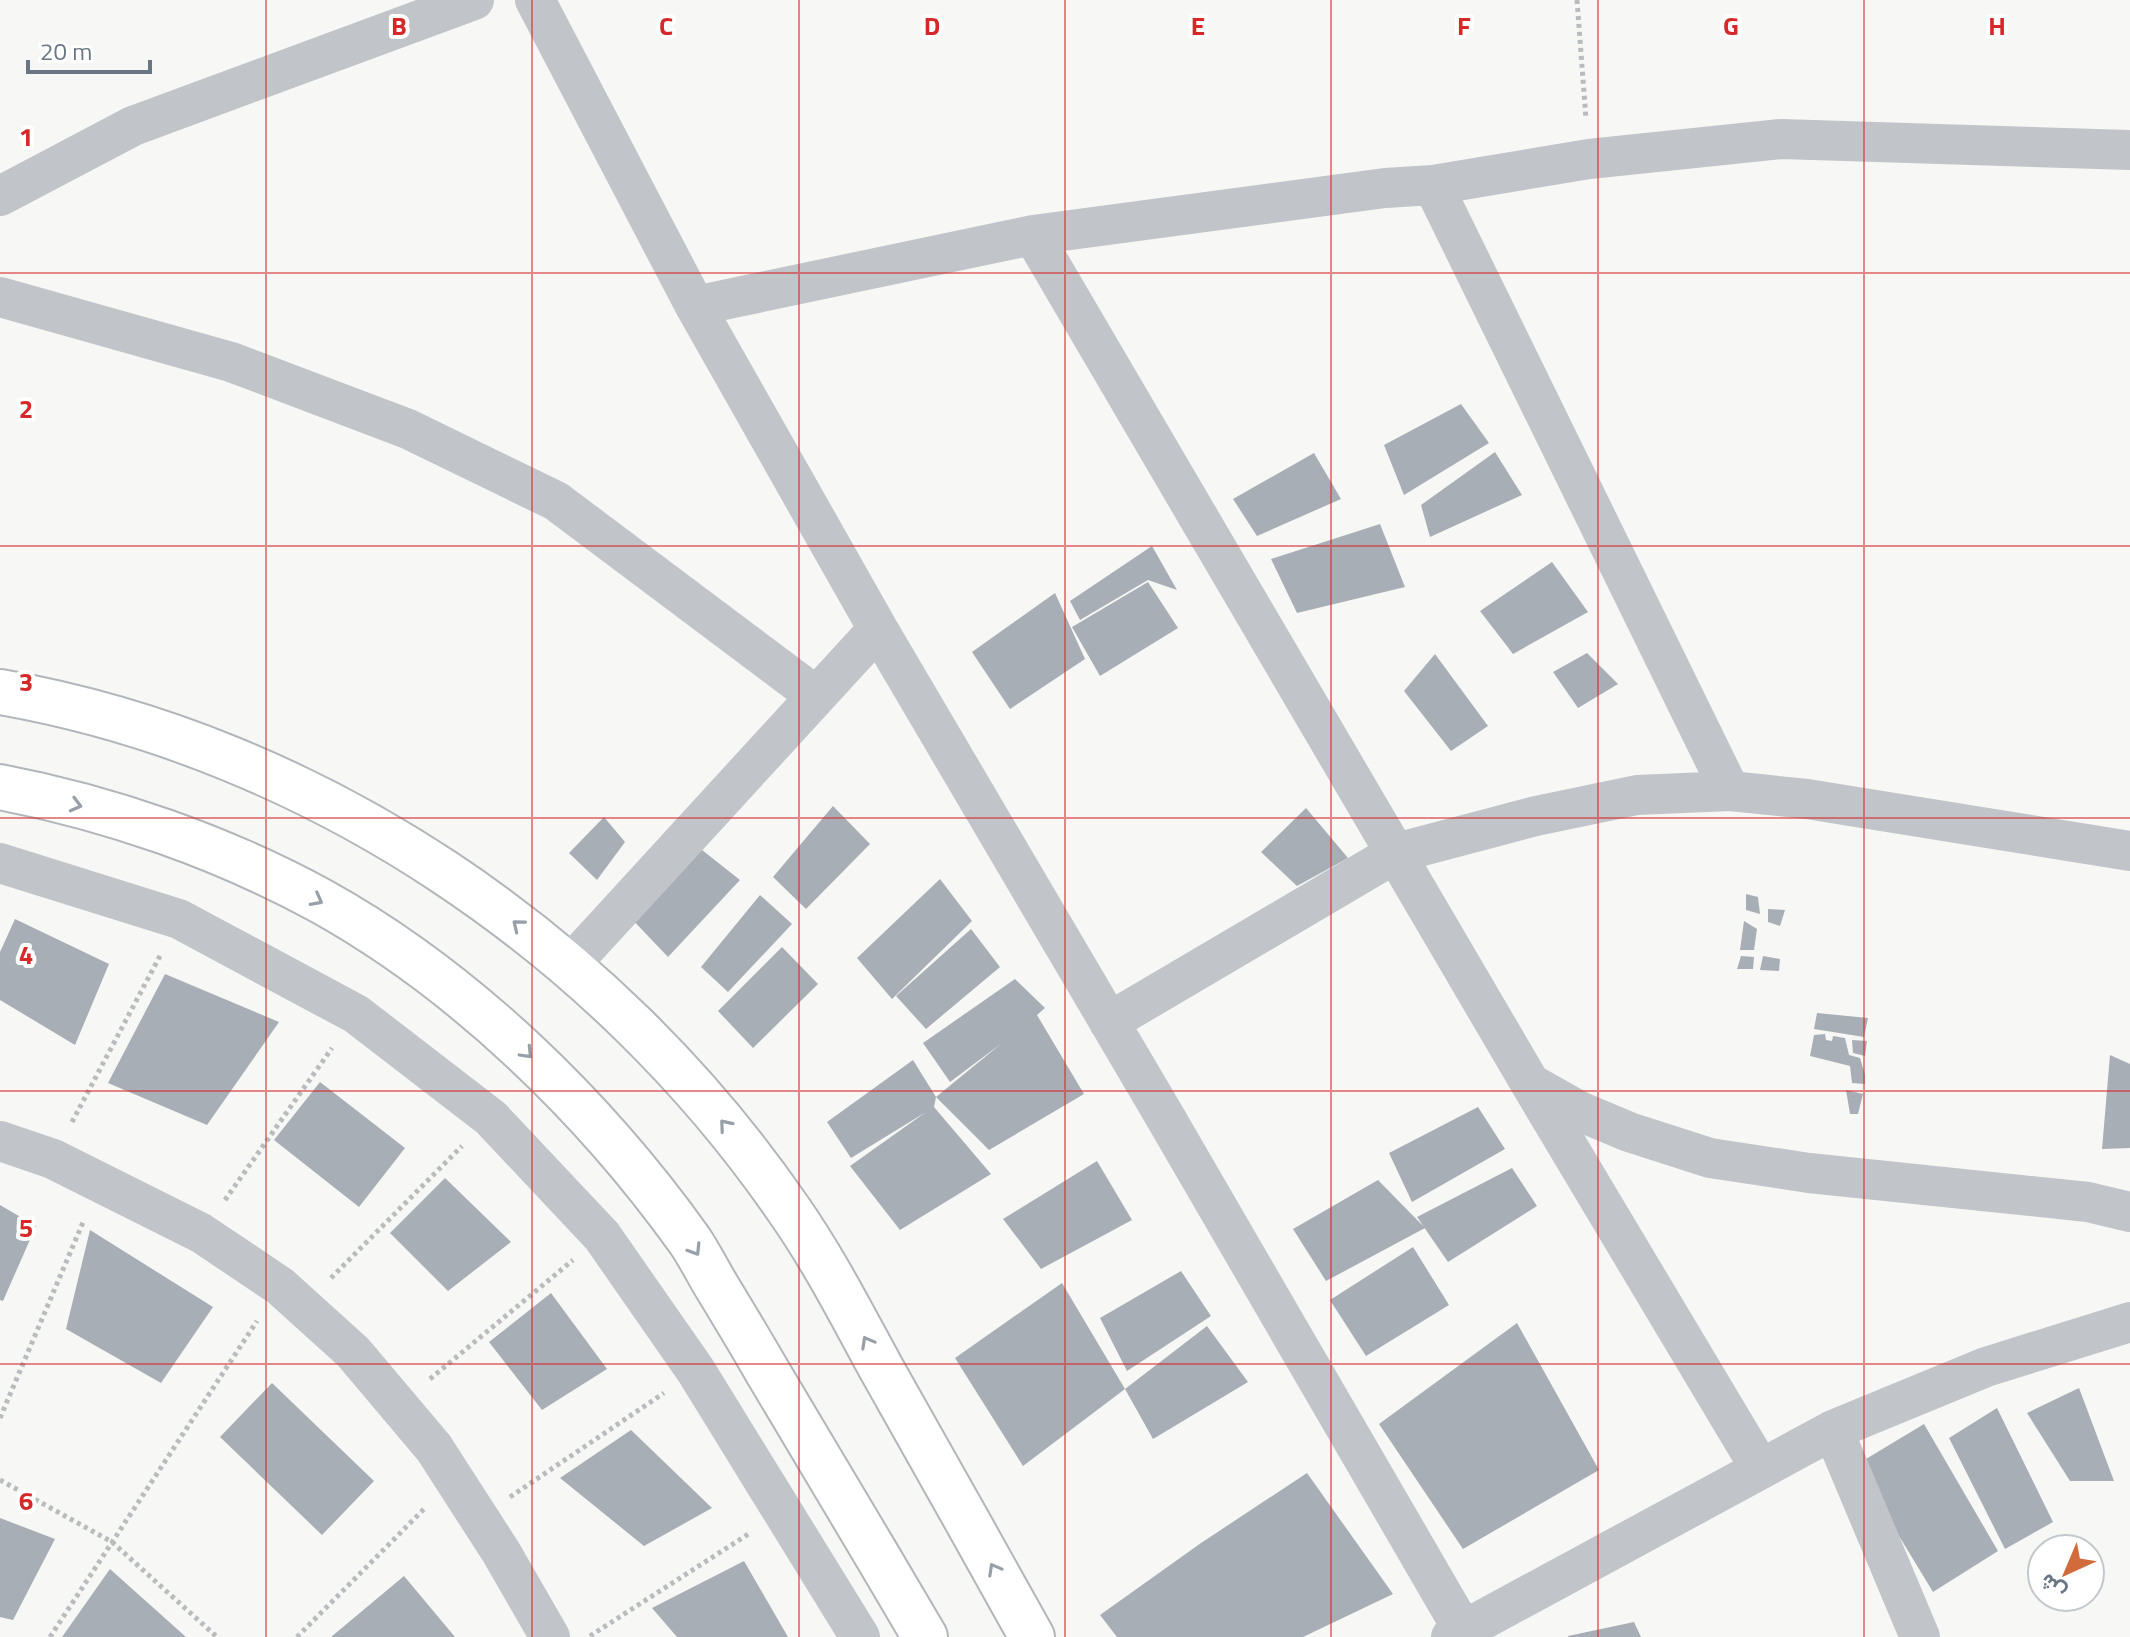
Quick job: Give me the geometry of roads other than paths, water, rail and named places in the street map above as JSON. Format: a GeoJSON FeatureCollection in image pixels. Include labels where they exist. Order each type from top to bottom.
{"type":"FeatureCollection","features":[{"type":"Feature","properties":{"kind":"street"},"geometry":{"type":"LineString","coordinates":[[0,196],[133,126],[474,0]]}},
{"type":"Feature","properties":{"kind":"street"},"geometry":{"type":"LineString","coordinates":[[535,0],[695,306],[878,629],[1109,1022],[1457,1634],[1833,1430],[1986,1367],[2130,1322]]}},
{"type":"Feature","properties":{"kind":"street"},"geometry":{"type":"LineString","coordinates":[[695,306],[1033,235],[1385,188],[1433,185],[1589,159],[1781,139],[2130,150]]}},
{"type":"Feature","properties":{"kind":"street"},"geometry":{"type":"LineString","coordinates":[[1433,185],[1730,791]]}},
{"type":"Feature","properties":{"kind":"street"},"geometry":{"type":"LineString","coordinates":[[1033,235],[1530,1083],[1760,1468]]}},
{"type":"Feature","properties":{"kind":"street"},"geometry":{"type":"LineString","coordinates":[[0,297],[231,362],[408,429],[556,501],[816,696]]}},
{"type":"Feature","properties":{"kind":"street"},"geometry":{"type":"LineString","coordinates":[[569,966],[878,629]]}},
{"type":"Feature","properties":{"kind":"street"},"geometry":{"type":"LineString","coordinates":[[0,692],[107,715],[186,742],[339,810],[412,852],[500,911],[618,1010],[680,1073],[737,1140],[790,1211],[1032,1637]]}},
{"type":"Feature","properties":{"kind":"street"},"geometry":{"type":"LineString","coordinates":[[0,787],[103,812],[178,837],[251,867],[321,902],[388,944],[452,989],[513,1039],[579,1106],[636,1171],[692,1243],[925,1637]]}},
{"type":"Feature","properties":{"kind":"street"},"geometry":{"type":"LineString","coordinates":[[1109,1022],[1396,853],[1536,816],[1637,795],[1730,791],[1807,799],[2130,851]]}},
{"type":"Feature","properties":{"kind":"street"},"geometry":{"type":"LineString","coordinates":[[0,863],[179,919],[356,1014],[491,1118],[602,1236],[696,1371],[860,1637]]}},
{"type":"Feature","properties":{"kind":"street"},"geometry":{"type":"LineString","coordinates":[[1530,1083],[1579,1111],[1629,1132],[1710,1158],[1809,1173],[2088,1202],[2130,1212]]}},
{"type":"Feature","properties":{"kind":"street"},"geometry":{"type":"LineString","coordinates":[[0,1141],[53,1159],[201,1233],[291,1297],[353,1352],[434,1448],[480,1518],[550,1637]]}},
{"type":"Feature","properties":{"kind":"street"},"geometry":{"type":"LineString","coordinates":[[1833,1430],[1920,1637]]}}]}
